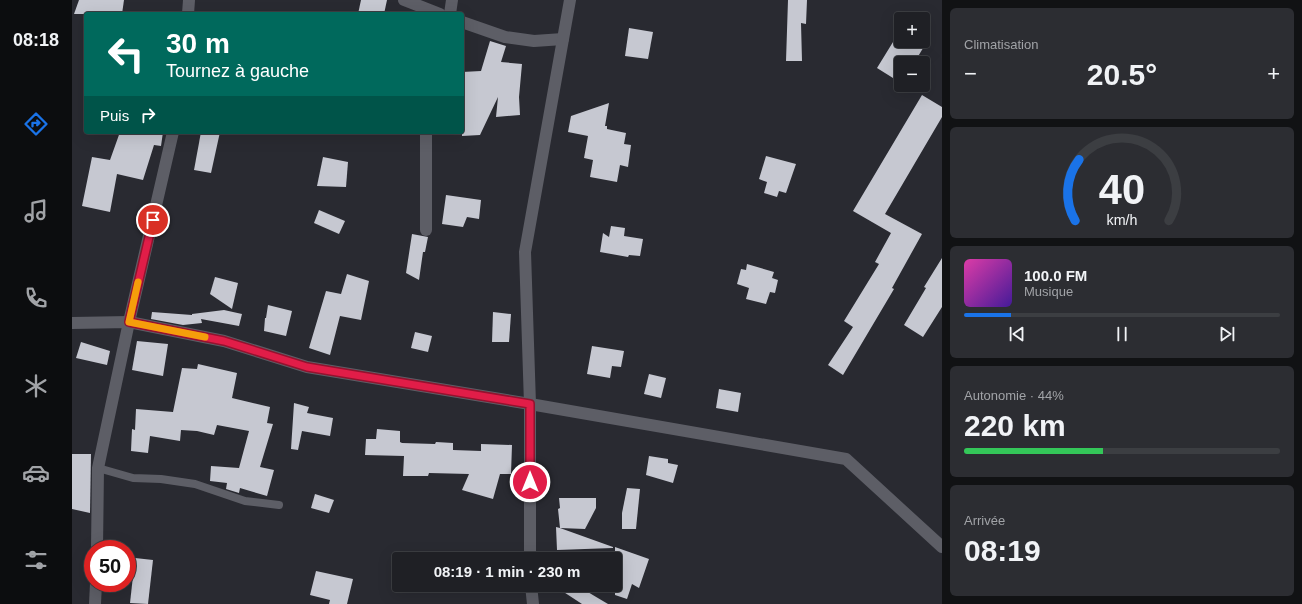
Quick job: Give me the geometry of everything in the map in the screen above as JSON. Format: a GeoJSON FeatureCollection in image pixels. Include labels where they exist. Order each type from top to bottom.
{"type":"FeatureCollection","features":[{"type":"Feature","properties":{"kind":"street"},"geometry":{"type":"LineString","coordinates":[[188,12],[189,0]]}},
{"type":"Feature","properties":{"kind":"street"},"geometry":{"type":"LineString","coordinates":[[404,0],[435,12]]}},
{"type":"Feature","properties":{"kind":"street"},"geometry":{"type":"LineString","coordinates":[[450,12],[452,0]]}},
{"type":"Feature","properties":{"kind":"street"},"geometry":{"type":"LineString","coordinates":[[530,552],[530,404],[525,252],[570,0]]}},
{"type":"Feature","properties":{"kind":"street"},"geometry":{"type":"LineString","coordinates":[[464,23],[505,37],[534,41],[563,39]]}},
{"type":"Feature","properties":{"kind":"street"},"geometry":{"type":"LineString","coordinates":[[97,540],[98,468],[129,322],[173,134]]}},
{"type":"Feature","properties":{"kind":"street"},"geometry":{"type":"LineString","coordinates":[[426,134],[426,230]]}},
{"type":"Feature","properties":{"kind":"street"},"geometry":{"type":"LineString","coordinates":[[72,323],[129,322],[224,341],[307,367],[846,459],[942,547]]}},
{"type":"Feature","properties":{"kind":"street"},"geometry":{"type":"LineString","coordinates":[[95,604],[96,592]]}},
{"type":"Feature","properties":{"kind":"street"},"geometry":{"type":"LineString","coordinates":[[532,592],[534,604]]}},
{"type":"Feature","properties":{"kind":"lane"},"geometry":{"type":"LineString","coordinates":[[98,468],[133,478],[161,478],[195,484],[244,501],[279,505]]}},
{"type":"Feature","properties":{"kind":"building"},"geometry":{"type":"Polygon","coordinates":[[[79,0],[124,0],[122,12],[84,12],[84,14],[74,14],[79,0]]]}},
{"type":"Feature","properties":{"kind":"building"},"geometry":{"type":"Polygon","coordinates":[[[361,0],[387,0],[384,12],[358,12],[361,0]]]}},
{"type":"Feature","properties":{"kind":"building"},"geometry":{"type":"Polygon","coordinates":[[[788,0],[807,0],[806,24],[801,23],[802,61],[786,61],[788,0]]]}},
{"type":"Feature","properties":{"kind":"building"},"geometry":{"type":"Polygon","coordinates":[[[629,28],[653,32],[648,59],[625,56],[629,28]]]}},
{"type":"Feature","properties":{"kind":"building"},"geometry":{"type":"Polygon","coordinates":[[[894,40],[894,48],[923,48],[918,56],[894,56],[894,79],[877,68],[894,40]]]}},
{"type":"Feature","properties":{"kind":"building"},"geometry":{"type":"Polygon","coordinates":[[[490,41],[506,46],[501,62],[522,64],[519,97],[520,115],[496,117],[498,97],[480,135],[462,136],[462,134],[464,134],[464,72],[481,71],[490,41]]]}},
{"type":"Feature","properties":{"kind":"building"},"geometry":{"type":"Polygon","coordinates":[[[922,95],[942,107],[942,117],[885,214],[922,234],[892,288],[894,289],[843,375],[828,365],[853,327],[844,321],[879,264],[875,262],[891,233],[853,211],[922,95]]]}},
{"type":"Feature","properties":{"kind":"building"},"geometry":{"type":"Polygon","coordinates":[[[609,103],[605,126],[607,126],[607,129],[626,133],[624,144],[631,145],[628,167],[620,165],[617,182],[590,177],[593,160],[584,158],[588,136],[568,132],[571,116],[609,103]]]}},
{"type":"Feature","properties":{"kind":"building"},"geometry":{"type":"Polygon","coordinates":[[[119,134],[163,134],[161,146],[154,145],[143,180],[117,174],[110,212],[82,206],[92,157],[110,160],[119,134]]]}},
{"type":"Feature","properties":{"kind":"building"},"geometry":{"type":"Polygon","coordinates":[[[201,134],[220,134],[211,173],[194,170],[201,134]]]}},
{"type":"Feature","properties":{"kind":"building"},"geometry":{"type":"Polygon","coordinates":[[[766,156],[796,164],[786,193],[779,191],[777,197],[764,193],[767,182],[759,179],[766,156]]]}},
{"type":"Feature","properties":{"kind":"building"},"geometry":{"type":"Polygon","coordinates":[[[323,157],[348,162],[346,187],[317,186],[323,157]]]}},
{"type":"Feature","properties":{"kind":"building"},"geometry":{"type":"Polygon","coordinates":[[[446,195],[481,200],[479,219],[467,217],[463,227],[442,224],[446,195]]]}},
{"type":"Feature","properties":{"kind":"building"},"geometry":{"type":"Polygon","coordinates":[[[319,210],[345,221],[339,234],[314,223],[319,210]]]}},
{"type":"Feature","properties":{"kind":"building"},"geometry":{"type":"Polygon","coordinates":[[[611,226],[625,228],[624,236],[643,239],[640,256],[629,255],[628,257],[600,252],[603,233],[609,237],[611,226]]]}},
{"type":"Feature","properties":{"kind":"building"},"geometry":{"type":"Polygon","coordinates":[[[412,234],[428,237],[425,252],[423,252],[419,280],[406,273],[412,234]]]}},
{"type":"Feature","properties":{"kind":"building"},"geometry":{"type":"Polygon","coordinates":[[[942,258],[942,307],[923,337],[904,325],[926,288],[924,287],[942,258]]]}},
{"type":"Feature","properties":{"kind":"building"},"geometry":{"type":"Polygon","coordinates":[[[747,264],[774,272],[772,278],[778,280],[775,293],[770,292],[766,304],[746,299],[749,288],[737,284],[741,269],[746,270],[747,264]]]}},
{"type":"Feature","properties":{"kind":"building"},"geometry":{"type":"Polygon","coordinates":[[[347,274],[369,281],[361,320],[340,316],[330,355],[309,348],[326,291],[341,294],[347,274]]]}},
{"type":"Feature","properties":{"kind":"building"},"geometry":{"type":"Polygon","coordinates":[[[215,277],[238,283],[232,309],[210,294],[215,277]]]}},
{"type":"Feature","properties":{"kind":"building"},"geometry":{"type":"Polygon","coordinates":[[[268,305],[292,311],[286,336],[264,331],[268,305]]]}},
{"type":"Feature","properties":{"kind":"building"},"geometry":{"type":"Polygon","coordinates":[[[224,310],[242,314],[239,326],[201,319],[202,323],[183,325],[151,319],[152,312],[192,315],[224,310]]]}},
{"type":"Feature","properties":{"kind":"building"},"geometry":{"type":"Polygon","coordinates":[[[493,312],[511,314],[509,342],[492,342],[493,312]]]}},
{"type":"Feature","properties":{"kind":"building"},"geometry":{"type":"Polygon","coordinates":[[[415,332],[432,336],[428,352],[411,348],[415,332]]]}},
{"type":"Feature","properties":{"kind":"building"},"geometry":{"type":"Polygon","coordinates":[[[137,341],[168,344],[163,376],[132,370],[137,341]]]}},
{"type":"Feature","properties":{"kind":"building"},"geometry":{"type":"Polygon","coordinates":[[[81,342],[110,351],[107,365],[76,358],[81,342]]]}},
{"type":"Feature","properties":{"kind":"building"},"geometry":{"type":"Polygon","coordinates":[[[592,346],[624,351],[621,367],[612,366],[610,378],[587,374],[592,346]]]}},
{"type":"Feature","properties":{"kind":"building"},"geometry":{"type":"Polygon","coordinates":[[[198,364],[237,373],[232,398],[270,407],[267,423],[273,424],[260,467],[274,470],[267,496],[240,488],[239,493],[226,489],[227,483],[210,481],[211,466],[239,468],[249,431],[217,425],[214,435],[197,431],[181,430],[180,441],[150,436],[148,453],[131,451],[132,429],[135,430],[136,409],[173,412],[182,368],[197,369],[198,364]]]}},
{"type":"Feature","properties":{"kind":"building"},"geometry":{"type":"Polygon","coordinates":[[[649,374],[666,378],[661,398],[644,394],[649,374]]]}},
{"type":"Feature","properties":{"kind":"building"},"geometry":{"type":"Polygon","coordinates":[[[719,389],[741,393],[738,412],[716,408],[719,389]]]}},
{"type":"Feature","properties":{"kind":"building"},"geometry":{"type":"Polygon","coordinates":[[[294,403],[309,407],[307,413],[333,418],[330,436],[302,431],[298,450],[291,449],[294,403]]]}},
{"type":"Feature","properties":{"kind":"building"},"geometry":{"type":"Polygon","coordinates":[[[377,429],[400,431],[400,442],[402,443],[453,443],[453,450],[481,451],[481,444],[512,445],[511,474],[500,474],[493,499],[462,490],[469,474],[429,473],[428,476],[403,476],[404,456],[365,455],[366,439],[376,439],[377,429]]]}},
{"type":"Feature","properties":{"kind":"building"},"geometry":{"type":"Polygon","coordinates":[[[72,454],[91,454],[90,513],[72,509],[72,454]]]}},
{"type":"Feature","properties":{"kind":"building"},"geometry":{"type":"Polygon","coordinates":[[[649,456],[668,459],[668,463],[678,465],[673,483],[646,475],[649,456]]]}},
{"type":"Feature","properties":{"kind":"building"},"geometry":{"type":"Polygon","coordinates":[[[627,488],[640,489],[636,529],[622,529],[622,513],[627,488]]]}},
{"type":"Feature","properties":{"kind":"building"},"geometry":{"type":"Polygon","coordinates":[[[315,494],[334,500],[329,513],[311,508],[315,494]]]}},
{"type":"Feature","properties":{"kind":"building"},"geometry":{"type":"Polygon","coordinates":[[[559,498],[596,498],[596,508],[585,529],[560,528],[558,509],[560,508],[559,498]]]}},
{"type":"Feature","properties":{"kind":"building"},"geometry":{"type":"Polygon","coordinates":[[[556,527],[613,548],[557,550],[556,527]]]}},
{"type":"Feature","properties":{"kind":"building"},"geometry":{"type":"Polygon","coordinates":[[[615,547],[649,559],[639,588],[632,584],[627,599],[615,595],[615,592],[622,592],[622,552],[615,552],[615,547]]]}},
{"type":"Feature","properties":{"kind":"building"},"geometry":{"type":"Polygon","coordinates":[[[136,558],[153,560],[148,604],[130,603],[131,592],[136,592],[136,558]]]}},
{"type":"Feature","properties":{"kind":"building"},"geometry":{"type":"Polygon","coordinates":[[[316,571],[353,579],[347,604],[329,604],[330,600],[310,595],[316,571]]]}},
{"type":"Feature","properties":{"kind":"building"},"geometry":{"type":"Polygon","coordinates":[[[564,592],[588,592],[608,604],[582,604],[564,592]]]}},
{"type":"Feature","properties":{"kind":"slow traffic"},"geometry":{"type":"LineString","coordinates":[[138,282],[129,322],[205,337]]}},
{"type":"Feature","properties":{"kind":"route"},"geometry":{"type":"LineString","coordinates":[[153,220],[129,322],[224,341],[307,367],[530,404],[530,482]]}}]}
